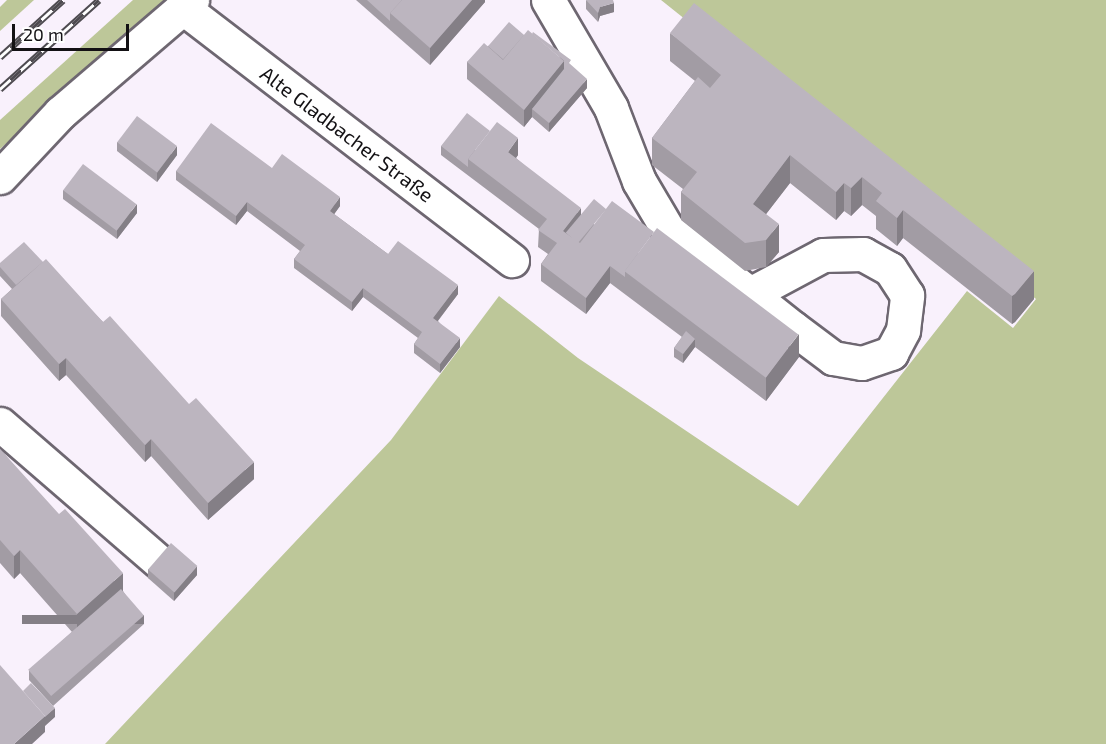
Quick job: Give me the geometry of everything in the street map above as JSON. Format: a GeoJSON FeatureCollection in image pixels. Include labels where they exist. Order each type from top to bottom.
{"type":"FeatureCollection","features":[{"type":"Feature","properties":{"kind":"street"},"geometry":{"type":"LineString","coordinates":[[548,0],[611,108],[639,181],[668,230],[750,294]]}},
{"type":"Feature","properties":{"kind":"street","name":"Alte Gladbacher Straße"},"geometry":{"type":"LineString","coordinates":[[0,177],[60,113],[187,4],[512,260]]}},
{"type":"Feature","properties":{"kind":"street"},"geometry":{"type":"LineString","coordinates":[[0,424],[158,561]]}},
{"type":"Feature","properties":{"kind":"green space"},"geometry":{"type":"Polygon","coordinates":[[[7,0],[34,0],[0,31],[0,7],[7,0]]]}},
{"type":"Feature","properties":{"kind":"green space"},"geometry":{"type":"Polygon","coordinates":[[[133,0],[167,0],[0,149],[0,120],[133,0]]]}},
{"type":"Feature","properties":{"kind":"green space"},"geometry":{"type":"Polygon","coordinates":[[[661,0],[1106,0],[1106,744],[105,744],[391,440],[499,296],[578,358],[798,506],[967,291],[1013,328],[1036,299],[661,0]]]}},
{"type":"Feature","properties":{"kind":"building"},"geometry":{"type":"Polygon","coordinates":[[[367,0],[402,0],[390,13],[390,21],[367,0]]]}},
{"type":"Feature","properties":{"kind":"building"},"geometry":{"type":"Polygon","coordinates":[[[402,0],[472,0],[430,48],[390,13],[402,0]]]}},
{"type":"Feature","properties":{"kind":"building"},"geometry":{"type":"Polygon","coordinates":[[[586,0],[613,0],[614,3],[600,7],[598,13],[586,0]]]}},
{"type":"Feature","properties":{"kind":"building"},"geometry":{"type":"Polygon","coordinates":[[[694,3],[1034,271],[1015,294],[1012,296],[903,210],[897,218],[876,201],[882,193],[862,177],[851,188],[844,183],[836,192],[790,155],[753,204],[779,224],[766,240],[745,243],[681,192],[697,172],[652,138],[698,77],[710,88],[721,75],[670,33],[694,3]]]}},
{"type":"Feature","properties":{"kind":"building"},"geometry":{"type":"Polygon","coordinates":[[[509,22],[524,35],[503,59],[488,46],[509,22]]]}},
{"type":"Feature","properties":{"kind":"building"},"geometry":{"type":"Polygon","coordinates":[[[528,30],[564,61],[524,110],[467,62],[484,43],[503,60],[528,30]]]}},
{"type":"Feature","properties":{"kind":"building"},"geometry":{"type":"Polygon","coordinates":[[[533,32],[571,60],[569,63],[587,79],[549,123],[532,109],[564,69],[564,61],[532,34],[533,32]]]}},
{"type":"Feature","properties":{"kind":"building"},"geometry":{"type":"Polygon","coordinates":[[[467,113],[490,131],[468,159],[468,167],[441,146],[467,113]]]}},
{"type":"Feature","properties":{"kind":"building"},"geometry":{"type":"Polygon","coordinates":[[[137,116],[177,146],[157,172],[117,142],[137,116]]]}},
{"type":"Feature","properties":{"kind":"building"},"geometry":{"type":"Polygon","coordinates":[[[497,122],[518,138],[508,152],[581,208],[563,231],[580,243],[612,201],[654,232],[625,271],[625,277],[610,266],[586,298],[541,264],[557,243],[538,230],[547,219],[468,159],[497,122]]]}},
{"type":"Feature","properties":{"kind":"building"},"geometry":{"type":"Polygon","coordinates":[[[211,123],[272,168],[282,154],[340,197],[330,211],[388,254],[398,241],[458,285],[433,318],[460,338],[440,364],[414,344],[422,332],[363,288],[352,302],[294,259],[305,245],[247,202],[236,216],[176,171],[211,123]]]}},
{"type":"Feature","properties":{"kind":"building"},"geometry":{"type":"Polygon","coordinates":[[[83,164],[137,204],[117,231],[63,190],[83,164]]]}},
{"type":"Feature","properties":{"kind":"building"},"geometry":{"type":"Polygon","coordinates":[[[594,199],[606,209],[578,243],[566,233],[594,199]]]}},
{"type":"Feature","properties":{"kind":"building"},"geometry":{"type":"Polygon","coordinates":[[[657,228],[798,335],[766,378],[625,271],[657,228]]]}},
{"type":"Feature","properties":{"kind":"building"},"geometry":{"type":"Polygon","coordinates":[[[24,242],[43,262],[16,285],[0,267],[0,263],[24,242]]]}},
{"type":"Feature","properties":{"kind":"building"},"geometry":{"type":"Polygon","coordinates":[[[46,259],[103,322],[110,316],[189,404],[196,398],[254,462],[208,503],[151,439],[145,445],[66,358],[59,364],[1,299],[46,259]]]}},
{"type":"Feature","properties":{"kind":"building"},"geometry":{"type":"Polygon","coordinates":[[[686,331],[695,339],[683,354],[674,348],[686,331]]]}},
{"type":"Feature","properties":{"kind":"building"},"geometry":{"type":"Polygon","coordinates":[[[0,449],[59,514],[65,509],[123,573],[77,614],[20,550],[14,556],[0,540],[0,449]]]}},
{"type":"Feature","properties":{"kind":"building"},"geometry":{"type":"Polygon","coordinates":[[[171,543],[197,566],[174,592],[148,569],[171,543]]]}},
{"type":"Feature","properties":{"kind":"building"},"geometry":{"type":"Polygon","coordinates":[[[121,589],[144,615],[51,696],[28,670],[121,589]]]}},
{"type":"Feature","properties":{"kind":"building"},"geometry":{"type":"Polygon","coordinates":[[[0,665],[45,716],[14,744],[0,744],[0,665]]]}},
{"type":"Feature","properties":{"kind":"building"},"geometry":{"type":"Polygon","coordinates":[[[31,683],[55,708],[45,717],[23,691],[31,683]]]}},
{"type":"Feature","properties":{"kind":"railway"},"geometry":{"type":"LineString","coordinates":[[0,57],[63,0]]}},
{"type":"Feature","properties":{"kind":"railway"},"geometry":{"type":"LineString","coordinates":[[0,89],[99,0]]}}]}
